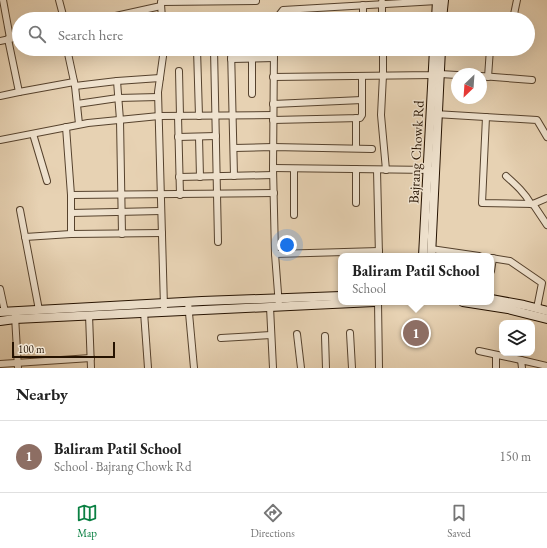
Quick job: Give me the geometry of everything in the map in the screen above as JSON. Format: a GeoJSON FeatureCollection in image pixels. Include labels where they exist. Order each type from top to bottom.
{"type":"FeatureCollection","features":[{"type":"Feature","properties":{"kind":"street"},"geometry":{"type":"LineString","coordinates":[[3,0],[12,55]]}},
{"type":"Feature","properties":{"kind":"street"},"geometry":{"type":"LineString","coordinates":[[59,0],[62,12]]}},
{"type":"Feature","properties":{"kind":"street"},"geometry":{"type":"LineString","coordinates":[[128,12],[161,3],[256,0]]}},
{"type":"Feature","properties":{"kind":"street"},"geometry":{"type":"LineString","coordinates":[[281,12],[283,10],[363,5],[382,2],[439,0]]}},
{"type":"Feature","properties":{"kind":"street"},"geometry":{"type":"LineString","coordinates":[[437,12],[439,0]]}},
{"type":"Feature","properties":{"kind":"street"},"geometry":{"type":"LineString","coordinates":[[439,0],[441,12]]}},
{"type":"Feature","properties":{"kind":"street"},"geometry":{"type":"LineString","coordinates":[[514,12],[517,0]]}},
{"type":"Feature","properties":{"kind":"street"},"geometry":{"type":"LineString","coordinates":[[363,5],[363,12]]}},
{"type":"Feature","properties":{"kind":"street"},"geometry":{"type":"LineString","coordinates":[[0,41],[12,38]]}},
{"type":"Feature","properties":{"kind":"street"},"geometry":{"type":"LineString","coordinates":[[12,56],[19,92]]}},
{"type":"Feature","properties":{"kind":"street"},"geometry":{"type":"LineString","coordinates":[[69,56],[75,84],[79,124]]}},
{"type":"Feature","properties":{"kind":"street"},"geometry":{"type":"LineString","coordinates":[[163,56],[158,97],[164,307]]}},
{"type":"Feature","properties":{"kind":"street"},"geometry":{"type":"LineString","coordinates":[[197,56],[199,116]]}},
{"type":"Feature","properties":{"kind":"street"},"geometry":{"type":"LineString","coordinates":[[214,56],[218,242]]}},
{"type":"Feature","properties":{"kind":"street"},"geometry":{"type":"LineString","coordinates":[[383,56],[381,115],[386,170]]}},
{"type":"Feature","properties":{"kind":"street","name":"Bajrang Chowk Rd"},"geometry":{"type":"LineString","coordinates":[[431,252],[432,170],[436,74],[435,56]]}},
{"type":"Feature","properties":{"kind":"street","name":"Bajrang Chowk Rd"},"geometry":{"type":"LineString","coordinates":[[436,74],[440,56]]}},
{"type":"Feature","properties":{"kind":"street"},"geometry":{"type":"LineString","coordinates":[[490,56],[488,77],[532,80]]}},
{"type":"Feature","properties":{"kind":"street"},"geometry":{"type":"LineString","coordinates":[[234,176],[231,59],[274,58],[273,175],[278,302]]}},
{"type":"Feature","properties":{"kind":"street"},"geometry":{"type":"LineString","coordinates":[[252,59],[252,94]]}},
{"type":"Feature","properties":{"kind":"street"},"geometry":{"type":"LineString","coordinates":[[179,71],[178,137],[180,194]]}},
{"type":"Feature","properties":{"kind":"street"},"geometry":{"type":"LineString","coordinates":[[273,77],[451,75]]}},
{"type":"Feature","properties":{"kind":"street"},"geometry":{"type":"LineString","coordinates":[[0,140],[79,124],[159,116],[233,115],[273,118],[360,118],[362,115],[362,76]]}},
{"type":"Feature","properties":{"kind":"street"},"geometry":{"type":"LineString","coordinates":[[0,96],[75,84],[160,78]]}},
{"type":"Feature","properties":{"kind":"street"},"geometry":{"type":"LineString","coordinates":[[117,81],[120,120],[122,234]]}},
{"type":"Feature","properties":{"kind":"street"},"geometry":{"type":"LineString","coordinates":[[77,104],[118,98],[158,97]]}},
{"type":"Feature","properties":{"kind":"street"},"geometry":{"type":"LineString","coordinates":[[273,104],[362,100]]}},
{"type":"Feature","properties":{"kind":"street"},"geometry":{"type":"LineString","coordinates":[[434,114],[537,120],[547,137]]}},
{"type":"Feature","properties":{"kind":"street"},"geometry":{"type":"LineString","coordinates":[[486,117],[482,203],[532,204],[547,198]]}},
{"type":"Feature","properties":{"kind":"street"},"geometry":{"type":"LineString","coordinates":[[356,118],[356,148]]}},
{"type":"Feature","properties":{"kind":"street"},"geometry":{"type":"LineString","coordinates":[[66,127],[71,195],[71,234]]}},
{"type":"Feature","properties":{"kind":"street"},"geometry":{"type":"LineString","coordinates":[[33,134],[47,181]]}},
{"type":"Feature","properties":{"kind":"street"},"geometry":{"type":"LineString","coordinates":[[178,137],[216,136]]}},
{"type":"Feature","properties":{"kind":"street"},"geometry":{"type":"LineString","coordinates":[[198,137],[200,177]]}},
{"type":"Feature","properties":{"kind":"street"},"geometry":{"type":"LineString","coordinates":[[234,148],[273,147],[372,149]]}},
{"type":"Feature","properties":{"kind":"street"},"geometry":{"type":"LineString","coordinates":[[273,168],[432,170]]}},
{"type":"Feature","properties":{"kind":"street"},"geometry":{"type":"LineString","coordinates":[[294,169],[294,215]]}},
{"type":"Feature","properties":{"kind":"street"},"geometry":{"type":"LineString","coordinates":[[356,169],[356,203]]}},
{"type":"Feature","properties":{"kind":"street"},"geometry":{"type":"LineString","coordinates":[[377,170],[379,253]]}},
{"type":"Feature","properties":{"kind":"street","name":"Bajrang Chowk Rd"},"geometry":{"type":"LineString","coordinates":[[423,253],[432,170]]}},
{"type":"Feature","properties":{"kind":"street"},"geometry":{"type":"LineString","coordinates":[[179,177],[273,175]]}},
{"type":"Feature","properties":{"kind":"street"},"geometry":{"type":"LineString","coordinates":[[506,176],[522,190],[547,225]]}},
{"type":"Feature","properties":{"kind":"street"},"geometry":{"type":"LineString","coordinates":[[71,195],[274,193]]}},
{"type":"Feature","properties":{"kind":"street"},"geometry":{"type":"LineString","coordinates":[[20,210],[39,310]]}},
{"type":"Feature","properties":{"kind":"street"},"geometry":{"type":"LineString","coordinates":[[71,213],[161,211]]}},
{"type":"Feature","properties":{"kind":"street"},"geometry":{"type":"LineString","coordinates":[[25,237],[71,234],[162,233]]}},
{"type":"Feature","properties":{"kind":"street"},"geometry":{"type":"LineString","coordinates":[[431,252],[443,253]]}},
{"type":"Feature","properties":{"kind":"street"},"geometry":{"type":"LineString","coordinates":[[275,254],[338,253]]}},
{"type":"Feature","properties":{"kind":"street"},"geometry":{"type":"LineString","coordinates":[[494,258],[510,261],[542,283],[537,308]]}},
{"type":"Feature","properties":{"kind":"street"},"geometry":{"type":"LineString","coordinates":[[0,289],[2,312],[15,315],[89,315],[144,312],[164,307]]}},
{"type":"Feature","properties":{"kind":"street"},"geometry":{"type":"LineString","coordinates":[[189,306],[270,307],[278,302],[338,296]]}},
{"type":"Feature","properties":{"kind":"street"},"geometry":{"type":"LineString","coordinates":[[494,300],[547,311]]}},
{"type":"Feature","properties":{"kind":"street"},"geometry":{"type":"LineString","coordinates":[[0,321],[15,315],[39,310],[278,302],[338,302]]}},
{"type":"Feature","properties":{"kind":"street"},"geometry":{"type":"LineString","coordinates":[[378,305],[379,368]]}},
{"type":"Feature","properties":{"kind":"street"},"geometry":{"type":"LineString","coordinates":[[482,305],[508,309],[547,319]]}},
{"type":"Feature","properties":{"kind":"street"},"geometry":{"type":"LineString","coordinates":[[189,306],[194,368]]}},
{"type":"Feature","properties":{"kind":"street"},"geometry":{"type":"LineString","coordinates":[[270,307],[273,368]]}},
{"type":"Feature","properties":{"kind":"street"},"geometry":{"type":"LineString","coordinates":[[144,312],[148,368]]}},
{"type":"Feature","properties":{"kind":"street"},"geometry":{"type":"LineString","coordinates":[[15,315],[18,366]]}},
{"type":"Feature","properties":{"kind":"street"},"geometry":{"type":"LineString","coordinates":[[89,315],[91,368]]}},
{"type":"Feature","properties":{"kind":"street"},"geometry":{"type":"LineString","coordinates":[[350,333],[352,368]]}},
{"type":"Feature","properties":{"kind":"street"},"geometry":{"type":"LineString","coordinates":[[297,334],[300,368]]}},
{"type":"Feature","properties":{"kind":"street"},"geometry":{"type":"LineString","coordinates":[[221,338],[271,335]]}},
{"type":"Feature","properties":{"kind":"street"},"geometry":{"type":"LineString","coordinates":[[325,336],[326,368]]}},
{"type":"Feature","properties":{"kind":"street"},"geometry":{"type":"LineString","coordinates":[[480,351],[547,366]]}},
{"type":"Feature","properties":{"kind":"street"},"geometry":{"type":"LineString","coordinates":[[496,355],[496,368]]}},
{"type":"Feature","properties":{"kind":"street"},"geometry":{"type":"LineString","coordinates":[[0,364],[18,366],[91,358]]}},
{"type":"Feature","properties":{"kind":"street"},"geometry":{"type":"LineString","coordinates":[[521,360],[522,368]]}},
{"type":"Feature","properties":{"kind":"place","name":"Baliram Patil School"},"geometry":{"type":"Point","coordinates":[416,333]}}]}
